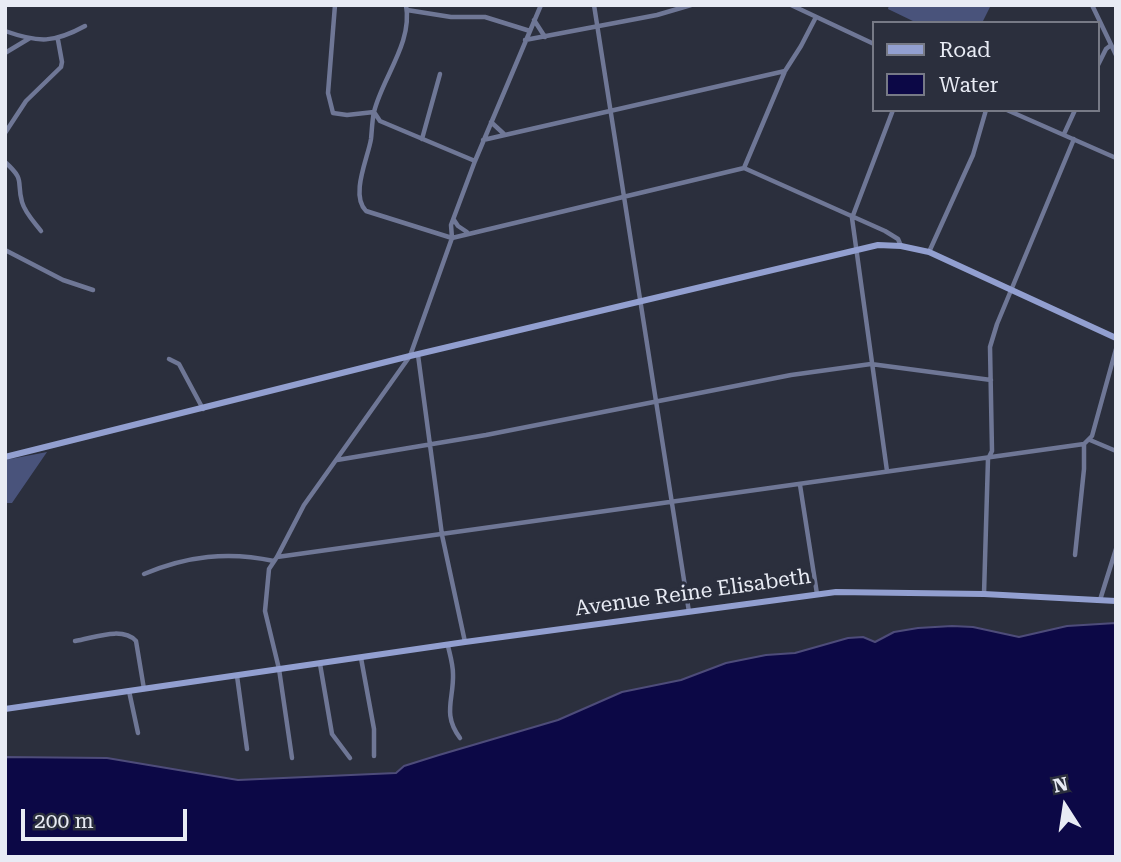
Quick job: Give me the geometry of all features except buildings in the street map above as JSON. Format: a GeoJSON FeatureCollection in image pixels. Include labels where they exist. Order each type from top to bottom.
{"type":"FeatureCollection","features":[{"type":"Feature","properties":{"kind":"main road"},"geometry":{"type":"LineString","coordinates":[[5,457],[878,245],[901,246],[929,252],[1116,338]]}},
{"type":"Feature","properties":{"kind":"main road","name":"Avenue Reine Elisabeth"},"geometry":{"type":"LineString","coordinates":[[5,709],[817,594],[856,591],[1116,601]]}},
{"type":"Feature","properties":{"kind":"street"},"geometry":{"type":"LineString","coordinates":[[335,5],[328,93],[333,113],[347,115],[374,112]]}},
{"type":"Feature","properties":{"kind":"street"},"geometry":{"type":"LineString","coordinates":[[292,758],[279,669],[265,611],[267,576],[304,505],[414,356],[452,238],[453,219],[483,140],[541,5]]}},
{"type":"Feature","properties":{"kind":"street"},"geometry":{"type":"LineString","coordinates":[[594,5],[688,612]]}},
{"type":"Feature","properties":{"kind":"street"},"geometry":{"type":"LineString","coordinates":[[526,40],[657,15],[691,5]]}},
{"type":"Feature","properties":{"kind":"street"},"geometry":{"type":"LineString","coordinates":[[791,5],[872,43]]}},
{"type":"Feature","properties":{"kind":"street"},"geometry":{"type":"LineString","coordinates":[[1092,5],[1100,21]]}},
{"type":"Feature","properties":{"kind":"street"},"geometry":{"type":"LineString","coordinates":[[530,31],[485,17],[451,17],[407,8],[402,45],[374,112],[371,142],[362,168],[360,198],[363,208],[379,217],[452,238],[744,168],[886,231],[898,239],[901,246]]}},
{"type":"Feature","properties":{"kind":"street"},"geometry":{"type":"LineString","coordinates":[[744,168],[785,71],[816,17]]}},
{"type":"Feature","properties":{"kind":"street"},"geometry":{"type":"LineString","coordinates":[[534,20],[545,37]]}},
{"type":"Feature","properties":{"kind":"street"},"geometry":{"type":"LineString","coordinates":[[1100,22],[1116,55]]}},
{"type":"Feature","properties":{"kind":"street"},"geometry":{"type":"LineString","coordinates":[[5,31],[58,40],[85,26]]}},
{"type":"Feature","properties":{"kind":"street"},"geometry":{"type":"LineString","coordinates":[[5,53],[30,37]]}},
{"type":"Feature","properties":{"kind":"street"},"geometry":{"type":"LineString","coordinates":[[5,133],[26,101],[61,67],[58,40]]}},
{"type":"Feature","properties":{"kind":"street"},"geometry":{"type":"LineString","coordinates":[[1100,61],[1111,45]]}},
{"type":"Feature","properties":{"kind":"street"},"geometry":{"type":"LineString","coordinates":[[483,140],[785,71]]}},
{"type":"Feature","properties":{"kind":"street"},"geometry":{"type":"LineString","coordinates":[[422,139],[440,74]]}},
{"type":"Feature","properties":{"kind":"street"},"geometry":{"type":"LineString","coordinates":[[374,112],[380,121],[475,161]]}},
{"type":"Feature","properties":{"kind":"street"},"geometry":{"type":"LineString","coordinates":[[887,471],[852,218],[892,112]]}},
{"type":"Feature","properties":{"kind":"street"},"geometry":{"type":"LineString","coordinates":[[929,252],[972,155],[985,112]]}},
{"type":"Feature","properties":{"kind":"street"},"geometry":{"type":"LineString","coordinates":[[1012,112],[1116,158]]}},
{"type":"Feature","properties":{"kind":"street"},"geometry":{"type":"LineString","coordinates":[[1063,134],[1074,112]]}},
{"type":"Feature","properties":{"kind":"street"},"geometry":{"type":"LineString","coordinates":[[491,122],[504,134]]}},
{"type":"Feature","properties":{"kind":"street"},"geometry":{"type":"LineString","coordinates":[[984,594],[988,459],[992,451],[990,347],[1074,139]]}},
{"type":"Feature","properties":{"kind":"street"},"geometry":{"type":"LineString","coordinates":[[5,162],[15,171],[21,182],[22,204],[41,231]]}},
{"type":"Feature","properties":{"kind":"street"},"geometry":{"type":"LineString","coordinates":[[453,219],[468,233]]}},
{"type":"Feature","properties":{"kind":"street"},"geometry":{"type":"LineString","coordinates":[[5,250],[63,280],[93,290]]}},
{"type":"Feature","properties":{"kind":"street"},"geometry":{"type":"LineString","coordinates":[[144,574],[202,556],[276,559],[1084,444],[1090,440],[1116,349]]}},
{"type":"Feature","properties":{"kind":"street"},"geometry":{"type":"LineString","coordinates":[[414,356],[442,535],[466,642]]}},
{"type":"Feature","properties":{"kind":"street"},"geometry":{"type":"LineString","coordinates":[[169,359],[179,364],[203,409]]}},
{"type":"Feature","properties":{"kind":"street"},"geometry":{"type":"LineString","coordinates":[[337,460],[430,445],[791,375],[871,364],[991,380]]}},
{"type":"Feature","properties":{"kind":"street"},"geometry":{"type":"LineString","coordinates":[[1090,440],[1116,451]]}},
{"type":"Feature","properties":{"kind":"street"},"geometry":{"type":"LineString","coordinates":[[1075,555],[1084,444]]}},
{"type":"Feature","properties":{"kind":"street"},"geometry":{"type":"LineString","coordinates":[[800,485],[817,594]]}},
{"type":"Feature","properties":{"kind":"street"},"geometry":{"type":"LineString","coordinates":[[1100,600],[1116,550]]}},
{"type":"Feature","properties":{"kind":"street"},"geometry":{"type":"LineString","coordinates":[[75,641],[118,633],[131,636],[136,642],[144,689]]}},
{"type":"Feature","properties":{"kind":"street"},"geometry":{"type":"LineString","coordinates":[[448,646],[453,675],[449,700],[451,726],[460,738]]}},
{"type":"Feature","properties":{"kind":"street"},"geometry":{"type":"LineString","coordinates":[[361,658],[374,729],[374,756]]}},
{"type":"Feature","properties":{"kind":"street"},"geometry":{"type":"LineString","coordinates":[[320,664],[332,734],[350,758]]}},
{"type":"Feature","properties":{"kind":"street"},"geometry":{"type":"LineString","coordinates":[[237,676],[247,749]]}},
{"type":"Feature","properties":{"kind":"street"},"geometry":{"type":"LineString","coordinates":[[129,691],[138,733]]}},
{"type":"Feature","properties":{"kind":"shaded area"},"geometry":{"type":"Polygon","coordinates":[[[889,5],[991,5],[983,21],[913,21],[888,9],[889,5]]]}},
{"type":"Feature","properties":{"kind":"shaded area"},"geometry":{"type":"Polygon","coordinates":[[[47,452],[12,503],[5,503],[5,460],[47,452]]]}},
{"type":"Feature","properties":{"kind":"water"},"geometry":{"type":"Polygon","coordinates":[[[1116,623],[1116,857],[5,857],[5,757],[107,758],[238,780],[396,773],[404,766],[558,720],[622,692],[681,680],[726,663],[766,655],[795,653],[848,638],[863,637],[875,642],[894,632],[918,628],[973,627],[1019,637],[1067,626],[1116,623]]]}}]}
